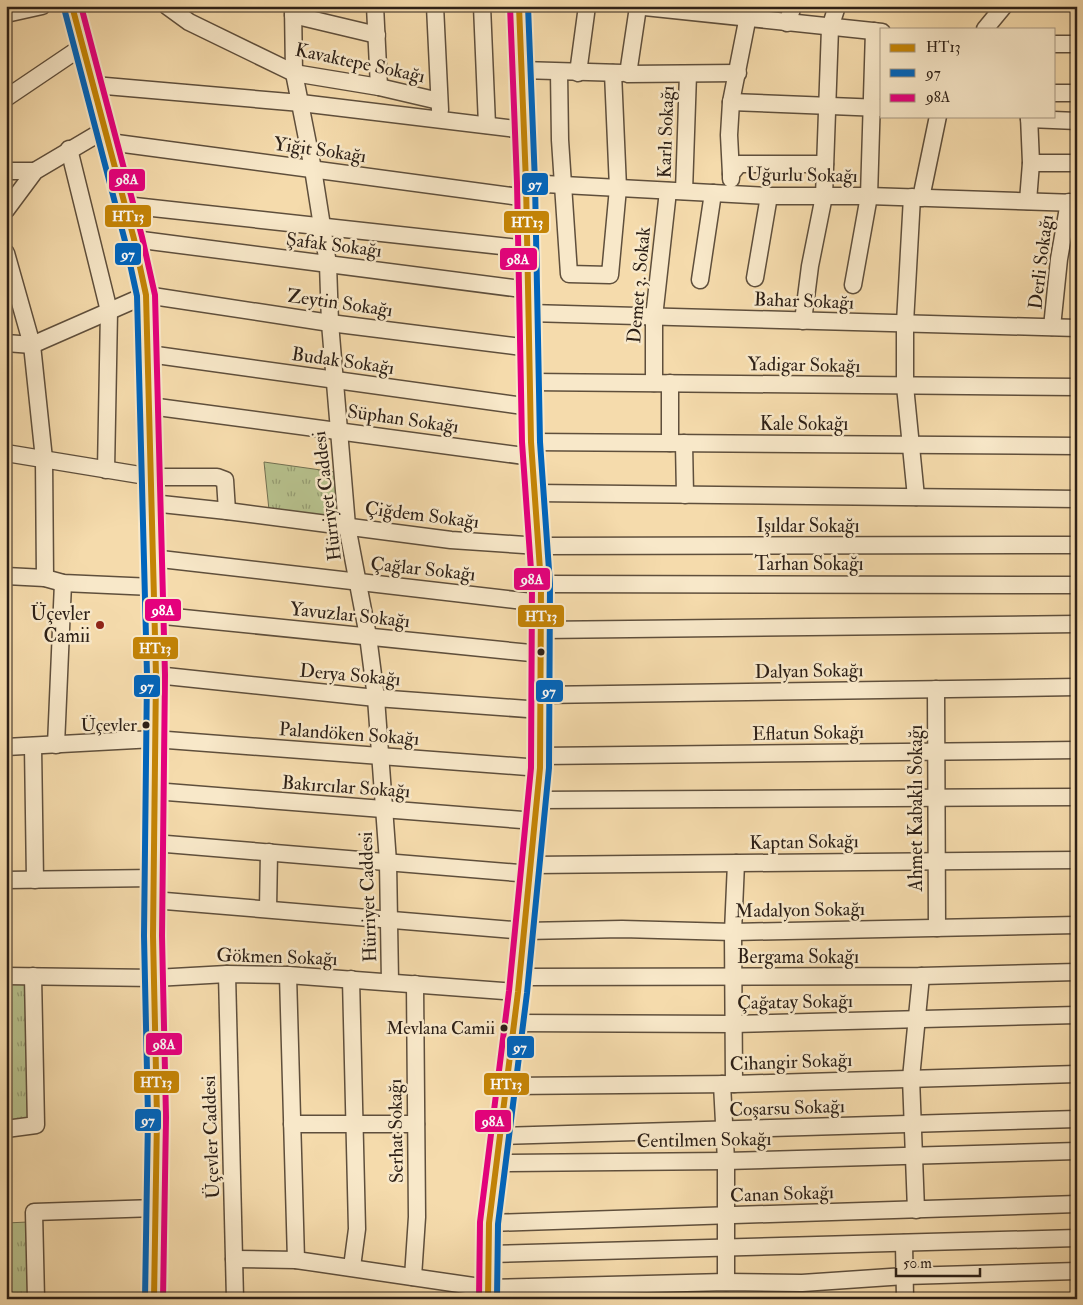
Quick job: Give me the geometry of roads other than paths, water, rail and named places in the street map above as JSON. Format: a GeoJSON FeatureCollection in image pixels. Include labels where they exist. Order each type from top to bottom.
{"type":"FeatureCollection","features":[{"type":"Feature","properties":{"kind":"main road"},"geometry":{"type":"LineString","coordinates":[[72,6],[126,205],[146,295],[156,675],[153,900],[156,1208],[154,1299]]}},
{"type":"Feature","properties":{"kind":"street"},"geometry":{"type":"LineString","coordinates":[[6,14],[42,6]]}},
{"type":"Feature","properties":{"kind":"street","name":"Kavaktepe Sokağı"},"geometry":{"type":"LineString","coordinates":[[167,6],[189,22],[294,73],[379,87],[439,101]]}},
{"type":"Feature","properties":{"kind":"street"},"geometry":{"type":"LineString","coordinates":[[376,6],[379,87]]}},
{"type":"Feature","properties":{"kind":"street"},"geometry":{"type":"LineString","coordinates":[[435,6],[440,120]]}},
{"type":"Feature","properties":{"kind":"street"},"geometry":{"type":"LineString","coordinates":[[482,6],[486,125]]}},
{"type":"Feature","properties":{"kind":"street"},"geometry":{"type":"LineString","coordinates":[[487,1294],[489,1223],[525,931],[540,762],[541,584],[532,450],[528,249],[519,6]]}},
{"type":"Feature","properties":{"kind":"street"},"geometry":{"type":"LineString","coordinates":[[578,73],[587,6]]}},
{"type":"Feature","properties":{"kind":"street"},"geometry":{"type":"LineString","coordinates":[[560,72],[558,95],[569,274],[610,275],[618,188],[620,73],[636,6],[748,12],[787,23],[878,31],[877,108],[869,196],[853,285]]}},
{"type":"Feature","properties":{"kind":"street"},"geometry":{"type":"LineString","coordinates":[[787,23],[793,6]]}},
{"type":"Feature","properties":{"kind":"street"},"geometry":{"type":"LineString","coordinates":[[803,321],[810,266],[824,196],[830,28],[836,6]]}},
{"type":"Feature","properties":{"kind":"street"},"geometry":{"type":"LineString","coordinates":[[986,28],[1004,6]]}},
{"type":"Feature","properties":{"kind":"street"},"geometry":{"type":"LineString","coordinates":[[293,10],[377,35]]}},
{"type":"Feature","properties":{"kind":"street","name":"Hürriyet Caddesi"},"geometry":{"type":"LineString","coordinates":[[293,10],[294,73],[313,169],[328,264],[330,323],[347,526],[368,636],[376,698],[388,862],[390,982]]}},
{"type":"Feature","properties":{"kind":"street"},"geometry":{"type":"LineString","coordinates":[[731,194],[729,135],[731,102],[738,74],[748,12]]}},
{"type":"Feature","properties":{"kind":"street"},"geometry":{"type":"LineString","coordinates":[[1056,44],[1077,44]]}},
{"type":"Feature","properties":{"kind":"street"},"geometry":{"type":"LineString","coordinates":[[6,98],[83,46]]}},
{"type":"Feature","properties":{"kind":"street"},"geometry":{"type":"LineString","coordinates":[[522,70],[578,73],[738,74]]}},
{"type":"Feature","properties":{"kind":"street","name":"Karlı Sokağı"},"geometry":{"type":"LineString","coordinates":[[676,191],[688,74]]}},
{"type":"Feature","properties":{"kind":"street"},"geometry":{"type":"LineString","coordinates":[[94,86],[301,103],[524,130]]}},
{"type":"Feature","properties":{"kind":"street"},"geometry":{"type":"LineString","coordinates":[[1056,93],[1077,93]]}},
{"type":"Feature","properties":{"kind":"street"},"geometry":{"type":"LineString","coordinates":[[731,102],[877,108]]}},
{"type":"Feature","properties":{"kind":"street"},"geometry":{"type":"LineString","coordinates":[[916,497],[912,445],[904,386],[905,323],[917,198],[937,118]]}},
{"type":"Feature","properties":{"kind":"street"},"geometry":{"type":"LineString","coordinates":[[1028,201],[1031,163],[1029,118],[1077,122]]}},
{"type":"Feature","properties":{"kind":"street"},"geometry":{"type":"LineString","coordinates":[[6,210],[35,171],[69,149],[107,136]]}},
{"type":"Feature","properties":{"kind":"street","name":"Yiğit Sokağı"},"geometry":{"type":"LineString","coordinates":[[107,136],[313,169],[526,190]]}},
{"type":"Feature","properties":{"kind":"street"},"geometry":{"type":"LineString","coordinates":[[69,149],[109,311],[106,470]]}},
{"type":"Feature","properties":{"kind":"street"},"geometry":{"type":"LineString","coordinates":[[1031,163],[1077,163]]}},
{"type":"Feature","properties":{"kind":"street"},"geometry":{"type":"LineString","coordinates":[[730,174],[740,164],[825,164]]}},
{"type":"Feature","properties":{"kind":"street"},"geometry":{"type":"LineString","coordinates":[[6,171],[35,171]]}},
{"type":"Feature","properties":{"kind":"street","name":"Uğurlu Sokağı"},"geometry":{"type":"LineString","coordinates":[[526,190],[564,185],[769,196],[869,196],[1073,202]]}},
{"type":"Feature","properties":{"kind":"street","name":"Demet 3. Sokak"},"geometry":{"type":"LineString","coordinates":[[654,383],[654,317],[676,191]]}},
{"type":"Feature","properties":{"kind":"street"},"geometry":{"type":"LineString","coordinates":[[700,280],[713,193]]}},
{"type":"Feature","properties":{"kind":"street"},"geometry":{"type":"LineString","coordinates":[[755,278],[769,196]]}},
{"type":"Feature","properties":{"kind":"street","name":"Derli Sokağı"},"geometry":{"type":"LineString","coordinates":[[1052,327],[1059,259],[1073,202]]}},
{"type":"Feature","properties":{"kind":"street"},"geometry":{"type":"LineString","coordinates":[[126,205],[528,249]]}},
{"type":"Feature","properties":{"kind":"street","name":"Şafak Sokağı"},"geometry":{"type":"LineString","coordinates":[[134,239],[529,290]]}},
{"type":"Feature","properties":{"kind":"street"},"geometry":{"type":"LineString","coordinates":[[6,253],[32,345],[44,459],[45,578]]}},
{"type":"Feature","properties":{"kind":"street"},"geometry":{"type":"LineString","coordinates":[[6,343],[32,345],[146,295]]}},
{"type":"Feature","properties":{"kind":"street","name":"Zeytin Sokağı"},"geometry":{"type":"LineString","coordinates":[[146,295],[330,323],[530,348]]}},
{"type":"Feature","properties":{"kind":"street","name":"Bahar Sokağı"},"geometry":{"type":"LineString","coordinates":[[529,314],[1077,328]]}},
{"type":"Feature","properties":{"kind":"street","name":"Budak Sokağı"},"geometry":{"type":"LineString","coordinates":[[149,354],[531,407]]}},
{"type":"Feature","properties":{"kind":"street","name":"Yadigar Sokağı"},"geometry":{"type":"LineString","coordinates":[[530,382],[1077,387]]}},
{"type":"Feature","properties":{"kind":"street"},"geometry":{"type":"LineString","coordinates":[[670,383],[685,494]]}},
{"type":"Feature","properties":{"kind":"street","name":"Süphan Sokağı"},"geometry":{"type":"LineString","coordinates":[[150,406],[338,431],[532,450]]}},
{"type":"Feature","properties":{"kind":"street","name":"Kale Sokağı"},"geometry":{"type":"LineString","coordinates":[[532,450],[677,443],[1077,446]]}},
{"type":"Feature","properties":{"kind":"street"},"geometry":{"type":"LineString","coordinates":[[6,454],[152,477],[217,477],[225,480],[227,511]]}},
{"type":"Feature","properties":{"kind":"street"},"geometry":{"type":"LineString","coordinates":[[535,493],[1077,499]]}},
{"type":"Feature","properties":{"kind":"street","name":"Çiğdem Sokağı"},"geometry":{"type":"LineString","coordinates":[[152,504],[227,511],[451,540],[539,546]]}},
{"type":"Feature","properties":{"kind":"street","name":"Işıldar Sokağı"},"geometry":{"type":"LineString","coordinates":[[539,546],[1077,545]]}},
{"type":"Feature","properties":{"kind":"street","name":"Çağlar Sokağı"},"geometry":{"type":"LineString","coordinates":[[152,558],[541,603]]}},
{"type":"Feature","properties":{"kind":"street"},"geometry":{"type":"LineString","coordinates":[[6,576],[45,578],[63,583],[153,587]]}},
{"type":"Feature","properties":{"kind":"street"},"geometry":{"type":"LineString","coordinates":[[56,745],[63,583]]}},
{"type":"Feature","properties":{"kind":"street","name":"Tarhan Sokağı"},"geometry":{"type":"LineString","coordinates":[[541,584],[1077,585]]}},
{"type":"Feature","properties":{"kind":"street","name":"Yavuzlar Sokağı"},"geometry":{"type":"LineString","coordinates":[[154,615],[541,654]]}},
{"type":"Feature","properties":{"kind":"street"},"geometry":{"type":"LineString","coordinates":[[541,630],[1077,624]]}},
{"type":"Feature","properties":{"kind":"street","name":"Derya Sokağı"},"geometry":{"type":"LineString","coordinates":[[156,675],[376,698],[541,703]]}},
{"type":"Feature","properties":{"kind":"street","name":"Dalyan Sokağı"},"geometry":{"type":"LineString","coordinates":[[541,703],[936,689],[1077,687]]}},
{"type":"Feature","properties":{"kind":"street","name":"Ahmet Kabaklı Sokağı"},"geometry":{"type":"LineString","coordinates":[[936,689],[937,928]]}},
{"type":"Feature","properties":{"kind":"street","name":"Palandöken Sokağı"},"geometry":{"type":"LineString","coordinates":[[6,748],[154,739],[381,756],[540,762]]}},
{"type":"Feature","properties":{"kind":"street"},"geometry":{"type":"LineString","coordinates":[[32,746],[35,880]]}},
{"type":"Feature","properties":{"kind":"street","name":"Eflatun Sokağı"},"geometry":{"type":"LineString","coordinates":[[540,762],[1077,750]]}},
{"type":"Feature","properties":{"kind":"street","name":"Bakırcılar Sokağı"},"geometry":{"type":"LineString","coordinates":[[154,792],[535,821]]}},
{"type":"Feature","properties":{"kind":"street"},"geometry":{"type":"LineString","coordinates":[[537,800],[1077,796]]}},
{"type":"Feature","properties":{"kind":"street","name":"Kaptan Sokağı"},"geometry":{"type":"LineString","coordinates":[[154,843],[388,862],[531,869],[736,863],[1077,860]]}},
{"type":"Feature","properties":{"kind":"street"},"geometry":{"type":"LineString","coordinates":[[268,909],[269,852]]}},
{"type":"Feature","properties":{"kind":"street"},"geometry":{"type":"LineString","coordinates":[[726,1282],[725,1130],[733,1024],[733,932],[736,863]]}},
{"type":"Feature","properties":{"kind":"street"},"geometry":{"type":"LineString","coordinates":[[6,880],[154,878]]}},
{"type":"Feature","properties":{"kind":"street","name":"Madalyon Sokağı"},"geometry":{"type":"LineString","coordinates":[[153,900],[525,931],[622,928],[733,932],[1077,925]]}},
{"type":"Feature","properties":{"kind":"street","name":"Bergama Sokağı"},"geometry":{"type":"LineString","coordinates":[[519,985],[733,978],[1077,972]]}},
{"type":"Feature","properties":{"kind":"street","name":"Gökmen Sokağı"},"geometry":{"type":"LineString","coordinates":[[6,976],[155,978],[227,974],[288,975],[415,984],[519,985]]}},
{"type":"Feature","properties":{"kind":"street","name":"Üçevler Caddesi"},"geometry":{"type":"LineString","coordinates":[[227,974],[236,1299]]}},
{"type":"Feature","properties":{"kind":"street"},"geometry":{"type":"LineString","coordinates":[[288,975],[296,1260]]}},
{"type":"Feature","properties":{"kind":"street"},"geometry":{"type":"LineString","coordinates":[[6,1129],[36,1125],[33,976]]}},
{"type":"Feature","properties":{"kind":"street"},"geometry":{"type":"LineString","coordinates":[[916,1210],[910,1078],[921,976]]}},
{"type":"Feature","properties":{"kind":"street"},"geometry":{"type":"LineString","coordinates":[[351,980],[356,1229],[352,1267]]}},
{"type":"Feature","properties":{"kind":"street","name":"Serhat Sokağı"},"geometry":{"type":"LineString","coordinates":[[413,1277],[417,1217],[415,984]]}},
{"type":"Feature","properties":{"kind":"street","name":"Çağatay Sokağı"},"geometry":{"type":"LineString","coordinates":[[514,1023],[733,1024],[1077,1015]]}},
{"type":"Feature","properties":{"kind":"street","name":"Cihangir Sokağı"},"geometry":{"type":"LineString","coordinates":[[506,1086],[728,1084],[1077,1074]]}},
{"type":"Feature","properties":{"kind":"street","name":"Coşarsu Sokağı"},"geometry":{"type":"LineString","coordinates":[[499,1136],[1077,1119]]}},
{"type":"Feature","properties":{"kind":"street"},"geometry":{"type":"LineString","coordinates":[[292,1124],[416,1124]]}},
{"type":"Feature","properties":{"kind":"street","name":"Centilmen Sokağı"},"geometry":{"type":"LineString","coordinates":[[496,1163],[726,1161],[913,1154],[1077,1151]]}},
{"type":"Feature","properties":{"kind":"street","name":"Canan Sokağı"},"geometry":{"type":"LineString","coordinates":[[489,1223],[1077,1204]]}},
{"type":"Feature","properties":{"kind":"street"},"geometry":{"type":"LineString","coordinates":[[36,1299],[34,1212],[156,1208]]}},
{"type":"Feature","properties":{"kind":"street"},"geometry":{"type":"LineString","coordinates":[[488,1254],[1077,1238]]}},
{"type":"Feature","properties":{"kind":"street"},"geometry":{"type":"LineString","coordinates":[[904,1242],[905,1299]]}},
{"type":"Feature","properties":{"kind":"street"},"geometry":{"type":"LineString","coordinates":[[234,1259],[296,1260],[352,1267],[413,1277],[487,1294],[726,1282],[802,1291],[905,1276],[1077,1271]]}},
{"type":"Feature","properties":{"kind":"place","name":"Üçevler Camii"},"geometry":{"type":"Point","coordinates":[100,625]}},
{"type":"Feature","properties":{"kind":"place","name":"Üçevler"},"geometry":{"type":"Point","coordinates":[146,725]}},
{"type":"Feature","properties":{"kind":"place","name":"Mevlana Camii"},"geometry":{"type":"Point","coordinates":[504,1028]}}]}
